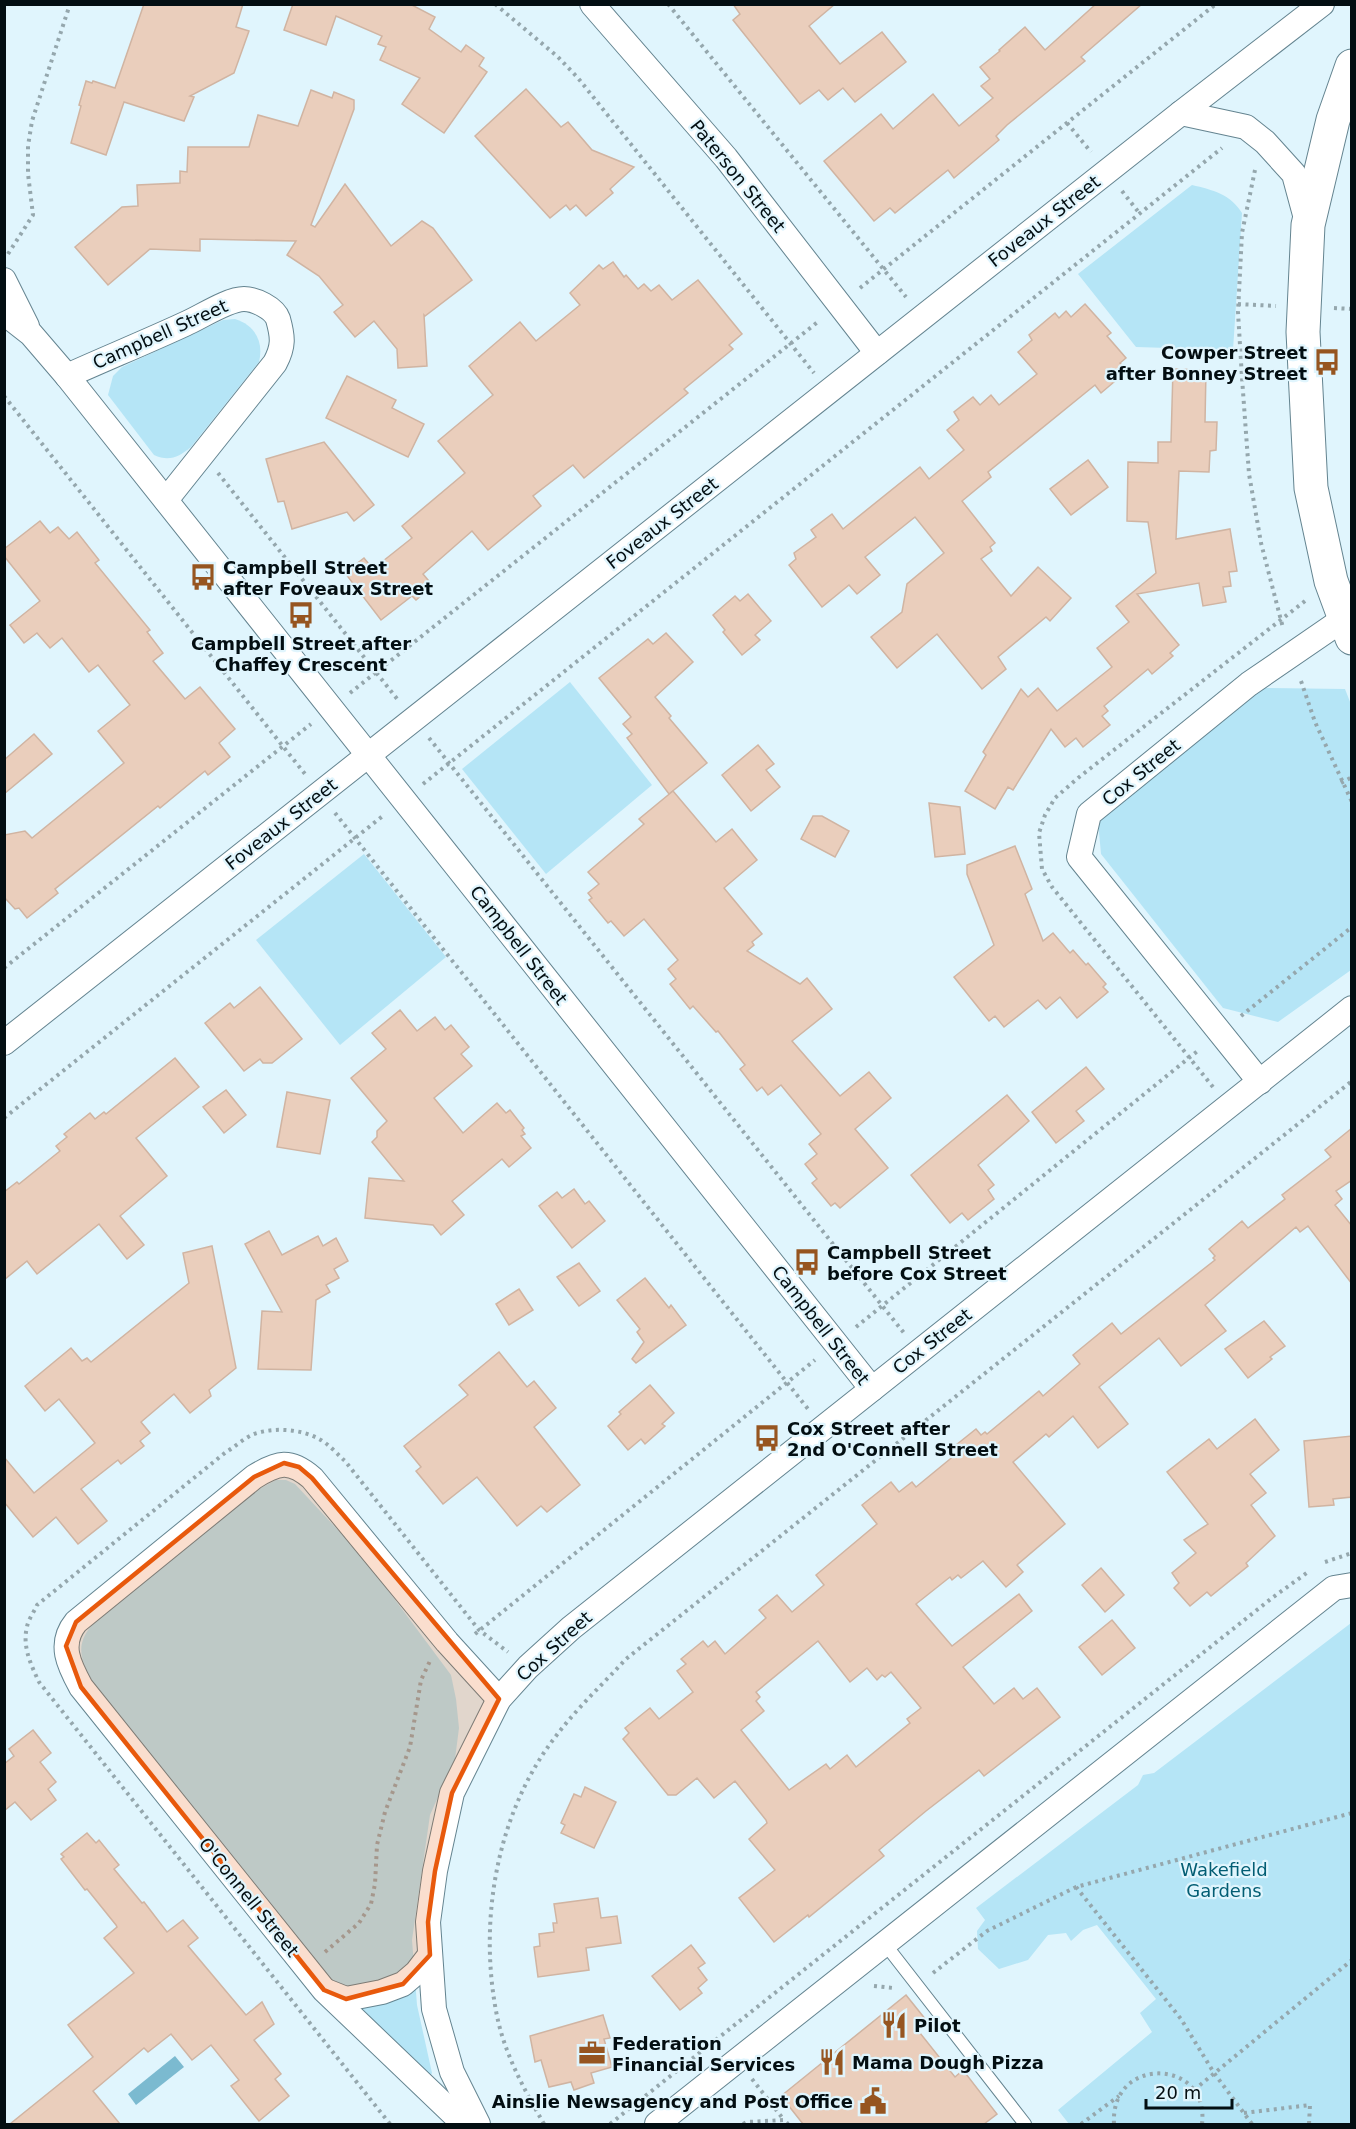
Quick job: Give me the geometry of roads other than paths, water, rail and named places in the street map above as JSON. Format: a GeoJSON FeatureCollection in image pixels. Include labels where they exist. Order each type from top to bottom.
{"type":"FeatureCollection","features":[{"type":"Feature","properties":{"kind":"street","name":"Paterson Street"},"geometry":{"type":"LineString","coordinates":[[592,4],[726,158],[877,353]]}},
{"type":"Feature","properties":{"kind":"street","name":"Foveaux Street"},"geometry":{"type":"LineString","coordinates":[[4,1043],[828,391],[1322,4]]}},
{"type":"Feature","properties":{"kind":"street"},"geometry":{"type":"LineString","coordinates":[[1348,628],[1331,581],[1311,489],[1303,332],[1308,225],[1342,111],[1352,66]]}},
{"type":"Feature","properties":{"kind":"street"},"geometry":{"type":"LineString","coordinates":[[1181,113],[1246,127],[1261,139],[1294,174],[1308,225]]}},
{"type":"Feature","properties":{"kind":"street","name":"Campbell Street"},"geometry":{"type":"LineString","coordinates":[[4,280],[31,334]]}},
{"type":"Feature","properties":{"kind":"street","name":"Campbell Street"},"geometry":{"type":"LineString","coordinates":[[68,376],[228,303],[244,299],[258,302],[276,315],[282,335],[282,351],[275,363],[166,500]]}},
{"type":"Feature","properties":{"kind":"street","name":"Campbell Street"},"geometry":{"type":"LineString","coordinates":[[4,313],[31,334],[68,376],[872,1389]]}},
{"type":"Feature","properties":{"kind":"street","name":"Cox Street"},"geometry":{"type":"LineString","coordinates":[[1260,1082],[1079,857],[1089,814],[1291,653],[1348,628]]}},
{"type":"Feature","properties":{"kind":"street","name":"Cox Street"},"geometry":{"type":"LineString","coordinates":[[477,2124],[452,2072],[434,2009],[428,1922],[452,1793],[500,1699],[528,1667],[571,1628],[1352,1008]]}},
{"type":"Feature","properties":{"kind":"street","name":"O'Connell Street"},"geometry":{"type":"LineString","coordinates":[[464,2124],[324,1990],[81,1687],[68,1662],[66,1646],[69,1631],[76,1622],[254,1477],[268,1468],[284,1463],[299,1467],[312,1478],[447,1642],[500,1699]]}},
{"type":"Feature","properties":{"kind":"street"},"geometry":{"type":"LineString","coordinates":[[657,2124],[1334,1588],[1352,1585]]}},
{"type":"Feature","properties":{"kind":"street"},"geometry":{"type":"LineString","coordinates":[[324,1990],[346,1999],[382,1992],[403,1984],[417,1972],[430,1955]]}},
{"type":"Feature","properties":{"kind":"lane"},"geometry":{"type":"LineString","coordinates":[[885,1944],[1025,2124]]}},
{"type":"Feature","properties":{"kind":"place","name":"Cowper Street after Bonney Street"},"geometry":{"type":"Point","coordinates":[1327,362]}},
{"type":"Feature","properties":{"kind":"place","name":"Campbell Street after Foveaux Street"},"geometry":{"type":"Point","coordinates":[203,577]}},
{"type":"Feature","properties":{"kind":"place","name":"Campbell Street after Chaffey Crescent"},"geometry":{"type":"Point","coordinates":[301,615]}},
{"type":"Feature","properties":{"kind":"place","name":"Campbell Street before Cox Street"},"geometry":{"type":"Point","coordinates":[807,1262]}},
{"type":"Feature","properties":{"kind":"place","name":"Cox Street after 2nd O'Connell Street"},"geometry":{"type":"Point","coordinates":[767,1438]}},
{"type":"Feature","properties":{"kind":"place","name":"Pilot"},"geometry":{"type":"Point","coordinates":[894,2025]}},
{"type":"Feature","properties":{"kind":"place","name":"Federation Financial Services"},"geometry":{"type":"Point","coordinates":[592,2053]}},
{"type":"Feature","properties":{"kind":"place","name":"Mama Dough Pizza"},"geometry":{"type":"Point","coordinates":[832,2062]}},
{"type":"Feature","properties":{"kind":"place","name":"Ainslie Newsagency and Post Office"},"geometry":{"type":"Point","coordinates":[873,2101]}},
{"type":"Feature","properties":{"kind":"park label","name":"Wakefield Gardens"},"geometry":{"type":"Point","coordinates":[1224,1879]}}]}
